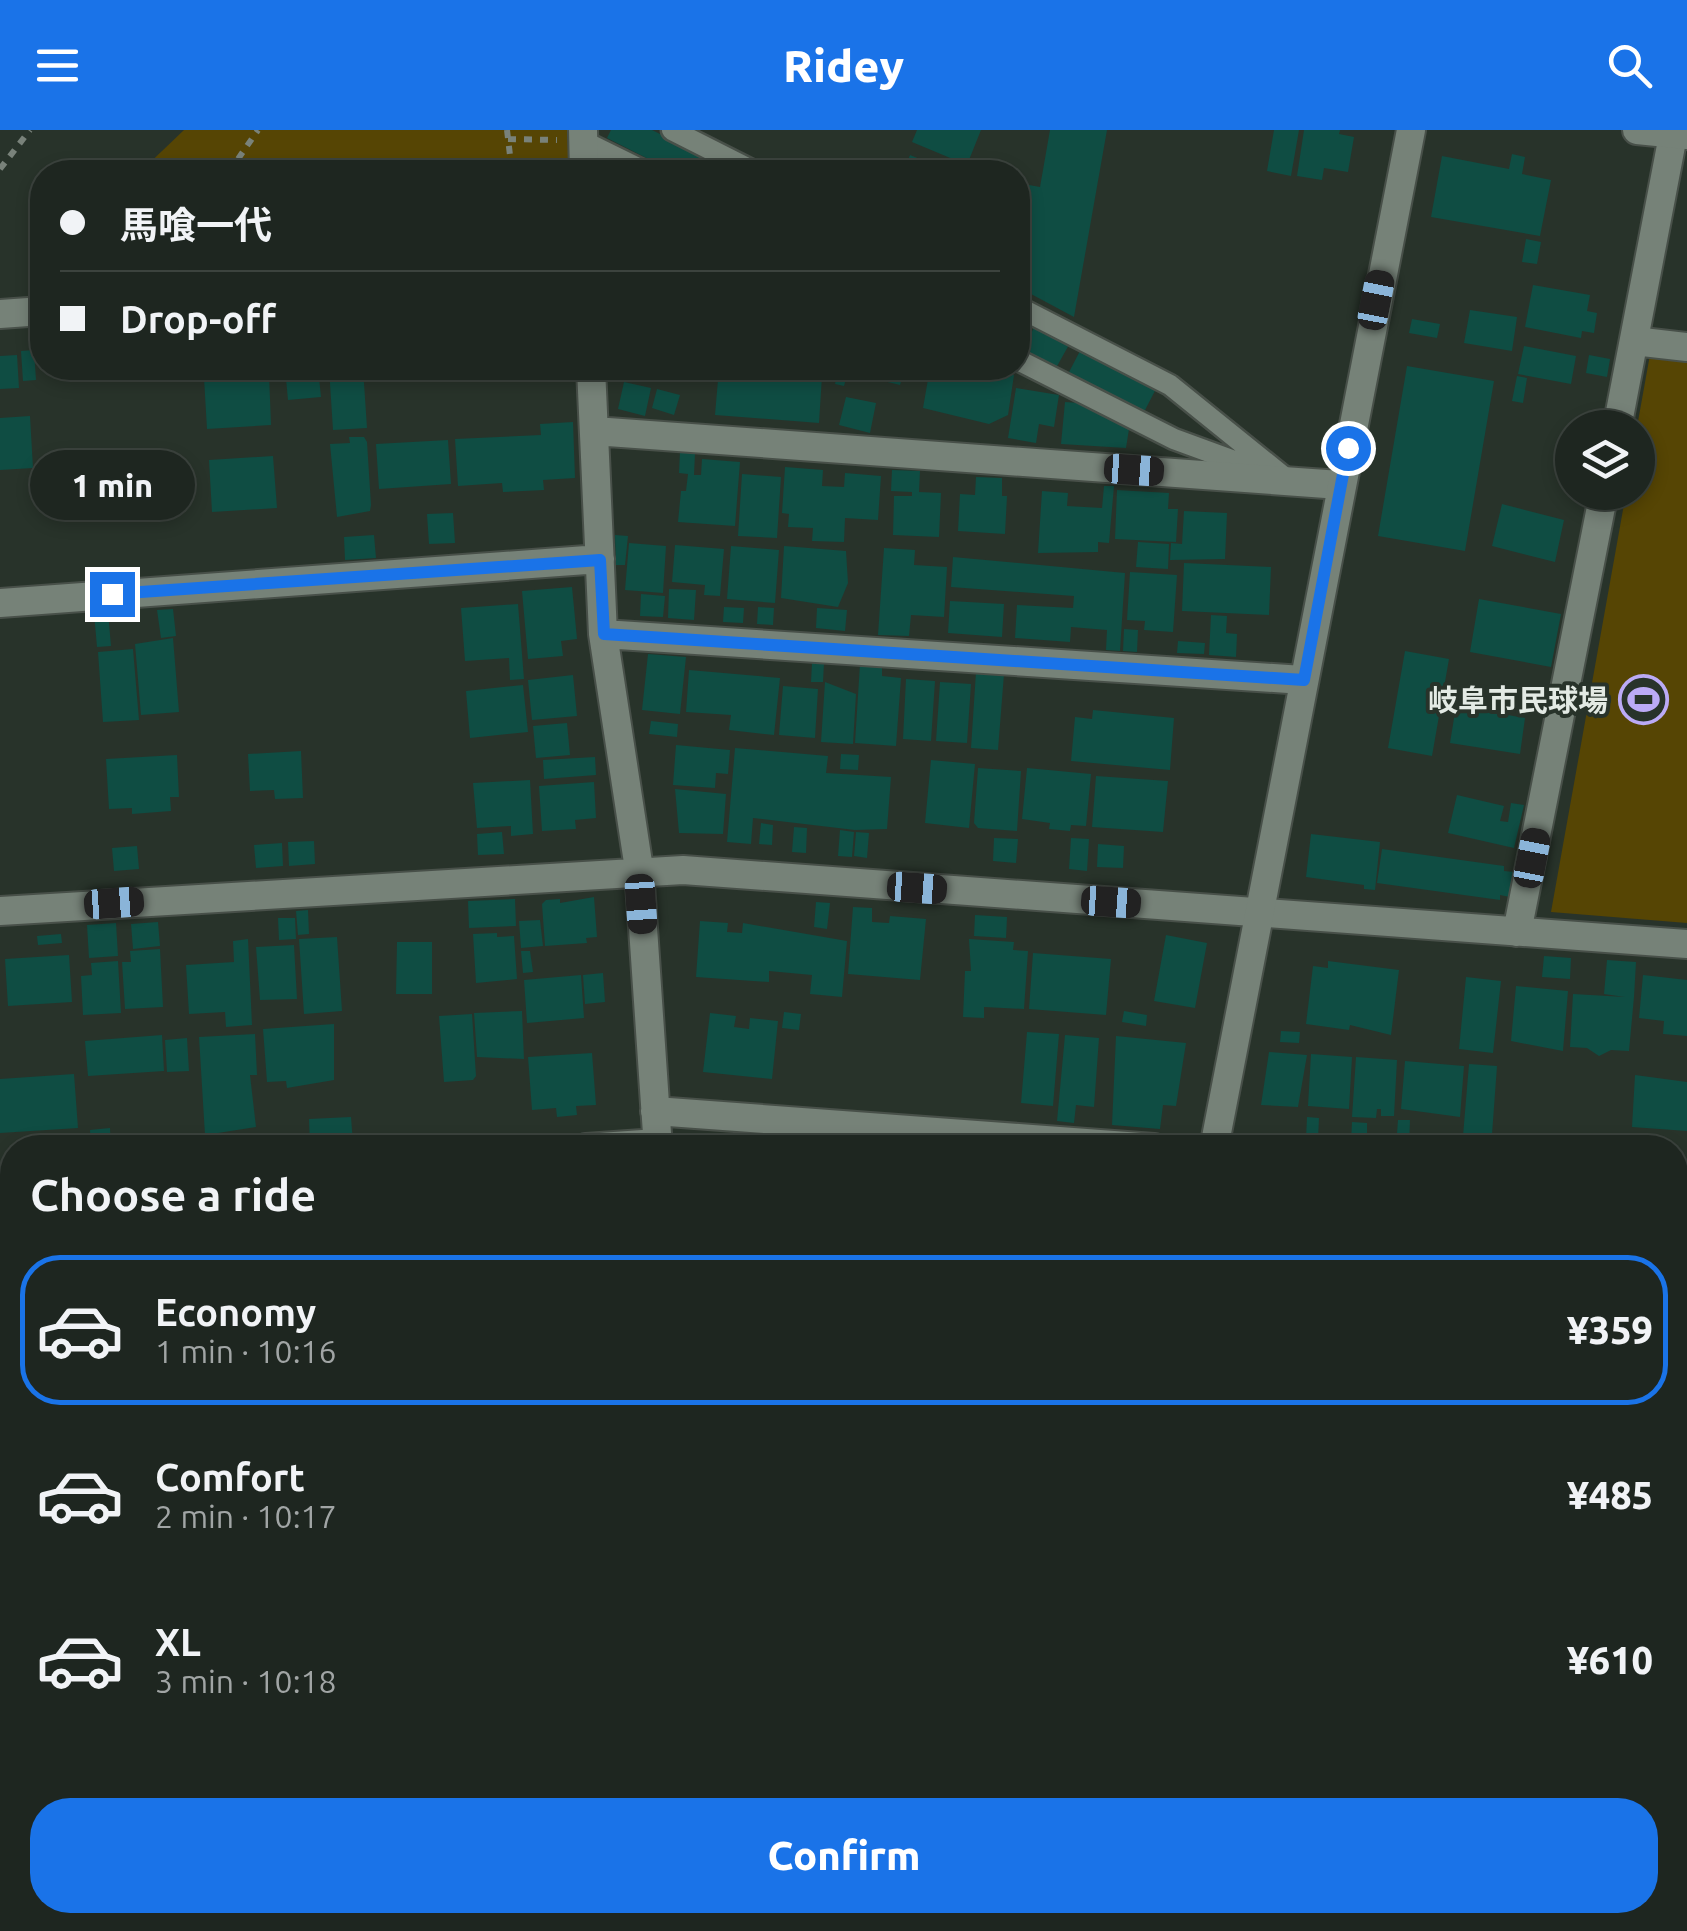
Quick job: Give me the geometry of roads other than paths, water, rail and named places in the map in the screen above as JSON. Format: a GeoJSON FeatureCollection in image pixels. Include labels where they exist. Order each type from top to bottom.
{"type":"FeatureCollection","features":[{"type":"Feature","properties":{"kind":"street"},"geometry":{"type":"LineString","coordinates":[[1216,1135],[1410,130]]}},
{"type":"Feature","properties":{"kind":"street"},"geometry":{"type":"LineString","coordinates":[[1621,410],[1678,133],[1637,130]]}},
{"type":"Feature","properties":{"kind":"street"},"geometry":{"type":"LineString","coordinates":[[0,314],[30,312]]}},
{"type":"Feature","properties":{"kind":"street"},"geometry":{"type":"LineString","coordinates":[[1634,342],[1687,347]]}},
{"type":"Feature","properties":{"kind":"street"},"geometry":{"type":"LineString","coordinates":[[592,380],[604,634],[639,869],[657,1135]]}},
{"type":"Feature","properties":{"kind":"street"},"geometry":{"type":"LineString","coordinates":[[594,430],[1340,486]]}},
{"type":"Feature","properties":{"kind":"street"},"geometry":{"type":"LineString","coordinates":[[1517,932],[1600,510]]}},
{"type":"Feature","properties":{"kind":"street"},"geometry":{"type":"LineString","coordinates":[[0,603],[600,560]]}},
{"type":"Feature","properties":{"kind":"street"},"geometry":{"type":"LineString","coordinates":[[604,634],[1304,680]]}},
{"type":"Feature","properties":{"kind":"street"},"geometry":{"type":"LineString","coordinates":[[0,910],[639,869],[1687,944]]}},
{"type":"Feature","properties":{"kind":"street"},"geometry":{"type":"LineString","coordinates":[[655,1111],[979,1135]]}},
{"type":"Feature","properties":{"kind":"lane"},"geometry":{"type":"LineString","coordinates":[[672,130],[731,160]]}},
{"type":"Feature","properties":{"kind":"lane"},"geometry":{"type":"LineString","coordinates":[[584,135],[626,160]]}},
{"type":"Feature","properties":{"kind":"lane"},"geometry":{"type":"LineString","coordinates":[[1030,313],[1170,385],[1289,482]]}},
{"type":"Feature","properties":{"kind":"lane"},"geometry":{"type":"LineString","coordinates":[[1030,366],[1174,439],[1289,482]]}},
{"type":"Feature","properties":{"kind":"place","name":"岐阜市民球場"},"geometry":{"type":"Point","coordinates":[1643,700]}}]}
